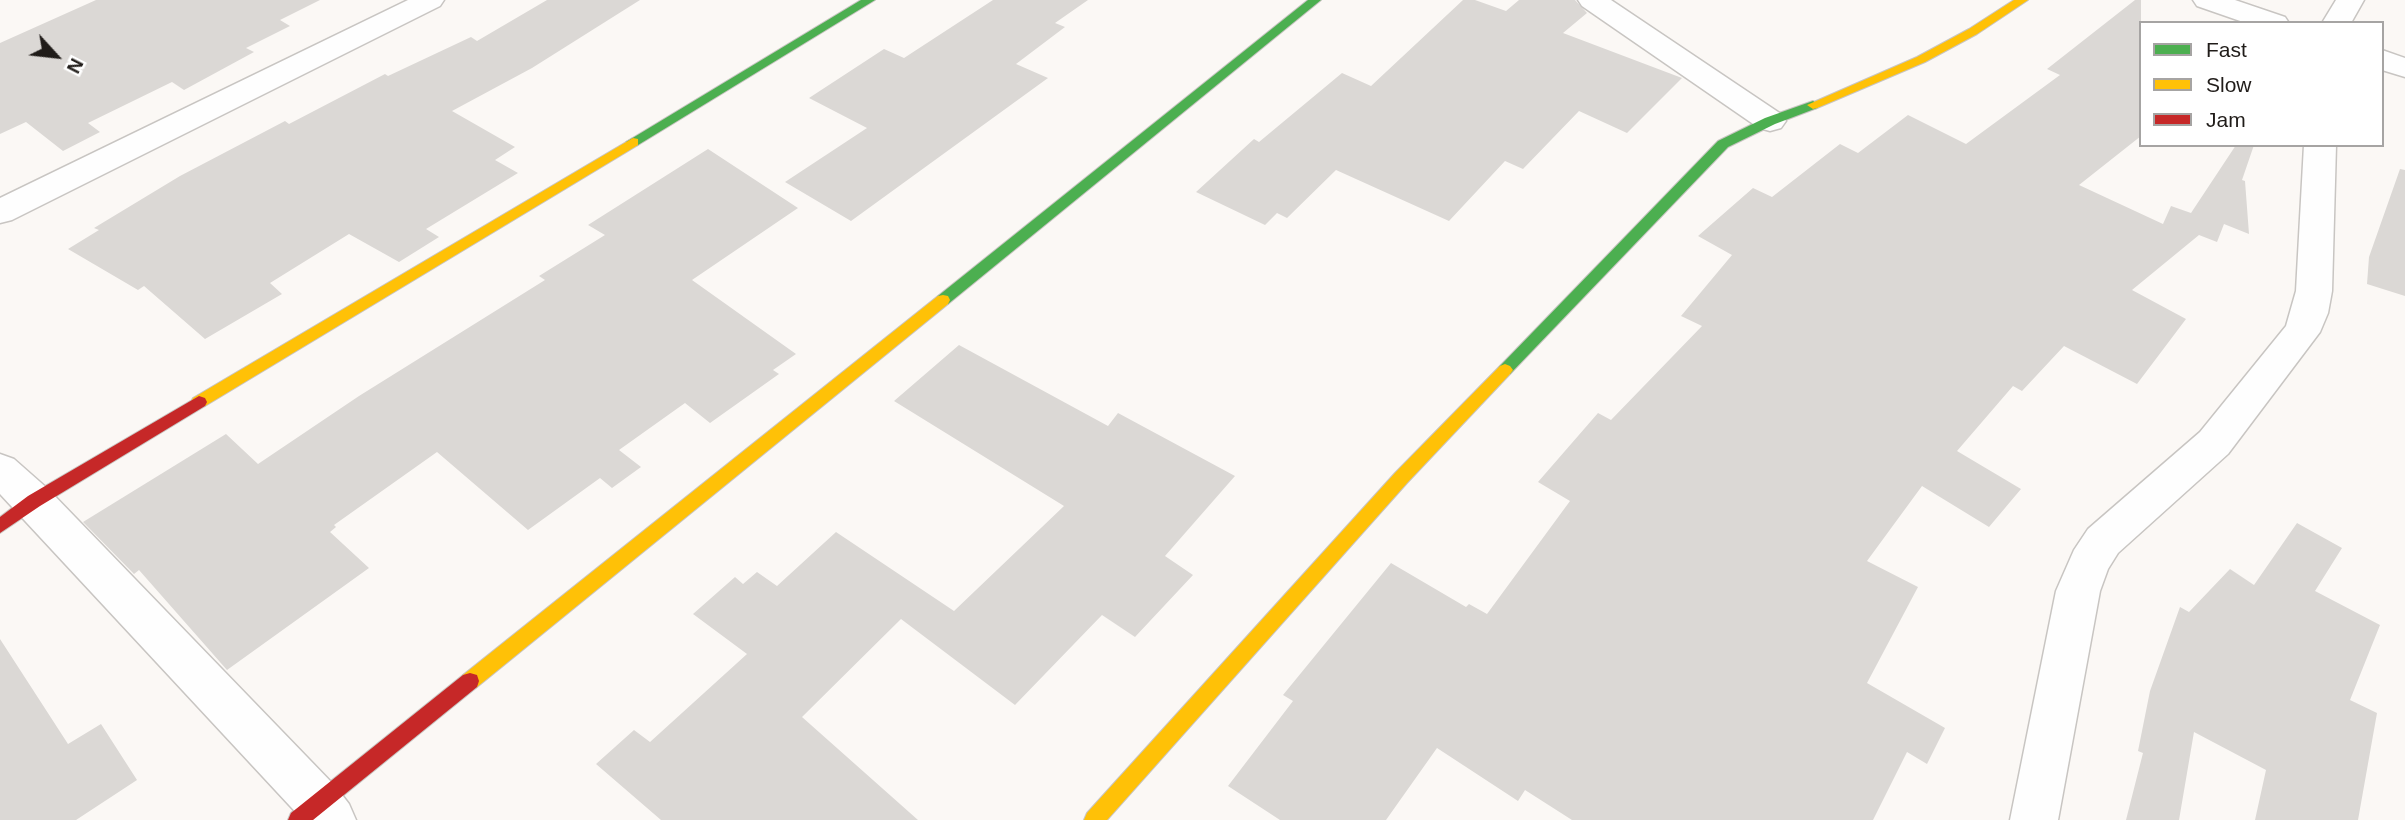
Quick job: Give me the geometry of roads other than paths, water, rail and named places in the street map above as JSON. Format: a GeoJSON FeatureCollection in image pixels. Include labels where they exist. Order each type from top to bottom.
{"type":"FeatureCollection","features":[{"type":"Feature","properties":{"kind":"street"},"geometry":{"type":"LineString","coordinates":[[0,212],[430,0]]}},
{"type":"Feature","properties":{"kind":"street"},"geometry":{"type":"LineString","coordinates":[[17,513],[869,0]]}},
{"type":"Feature","properties":{"kind":"street"},"geometry":{"type":"LineString","coordinates":[[0,470],[17,513],[316,814],[1315,0]]}},
{"type":"Feature","properties":{"kind":"street"},"geometry":{"type":"LineString","coordinates":[[1592,0],[1769,121]]}},
{"type":"Feature","properties":{"kind":"street"},"geometry":{"type":"LineString","coordinates":[[1094,820],[1401,478],[1723,144],[1769,121],[1857,89],[1986,26],[2022,0]]}},
{"type":"Feature","properties":{"kind":"street"},"geometry":{"type":"LineString","coordinates":[[2207,0],[2269,21]]}},
{"type":"Feature","properties":{"kind":"street"},"geometry":{"type":"LineString","coordinates":[[2337,21],[2350,0]]}},
{"type":"Feature","properties":{"kind":"street"},"geometry":{"type":"LineString","coordinates":[[2384,61],[2405,68]]}},
{"type":"Feature","properties":{"kind":"street"},"geometry":{"type":"LineString","coordinates":[[2034,820],[2078,591],[2089,562],[2103,541],[2214,443],[2302,332],[2306,323],[2314,291],[2320,147]]}}]}
